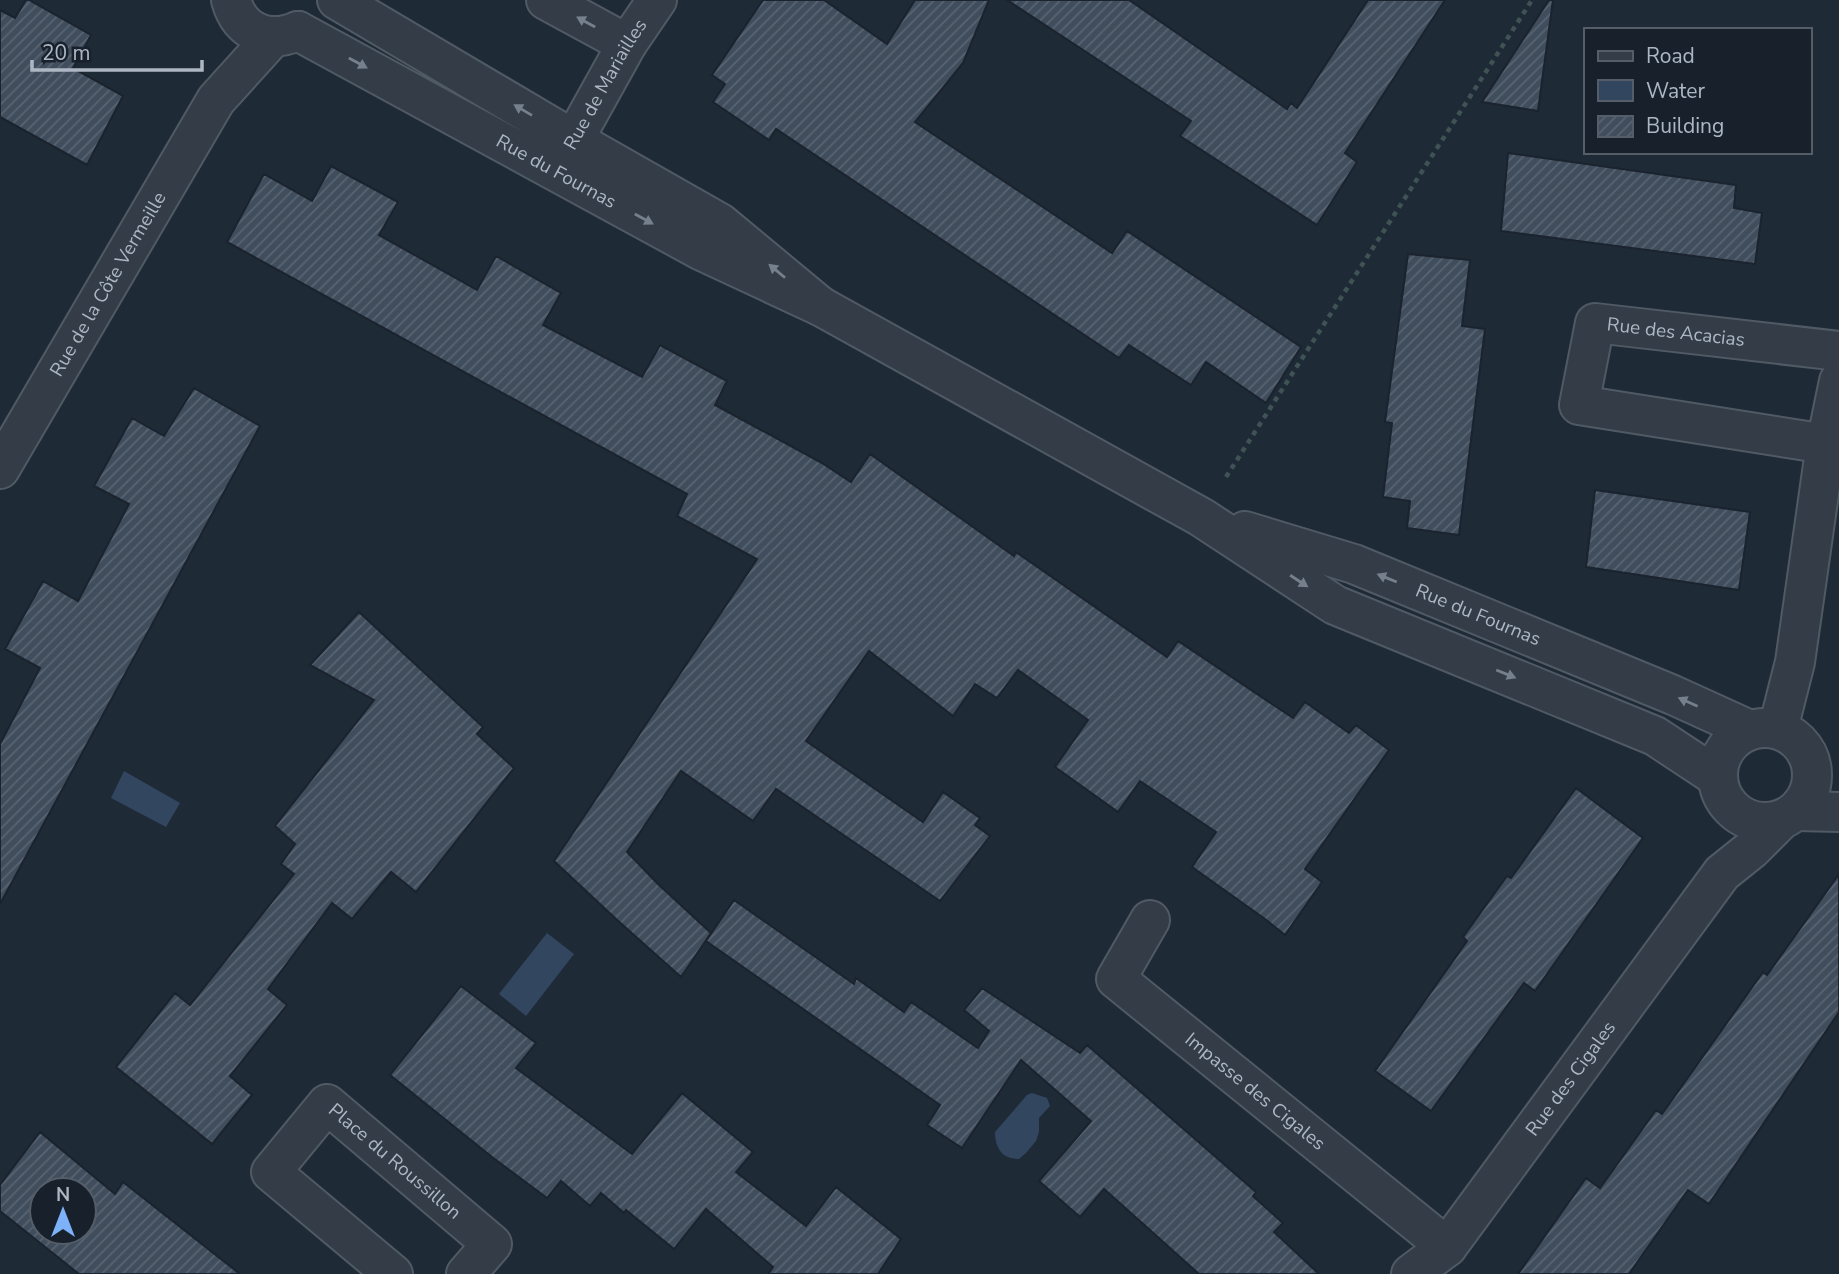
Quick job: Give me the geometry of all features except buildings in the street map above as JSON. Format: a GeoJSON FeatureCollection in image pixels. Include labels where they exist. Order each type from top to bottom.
{"type":"FeatureCollection","features":[{"type":"Feature","properties":{"kind":"street","name":"Rue de la Côte Vermeille"},"geometry":{"type":"LineString","coordinates":[[0,469],[216,100],[286,34],[307,23],[319,0]]}},
{"type":"Feature","properties":{"kind":"street","name":"Rue du Fournas"},"geometry":{"type":"LineString","coordinates":[[337,0],[565,156]]}},
{"type":"Feature","properties":{"kind":"street"},"geometry":{"type":"LineString","coordinates":[[546,0],[626,44]]}},
{"type":"Feature","properties":{"kind":"street","name":"Rue de Mariailles"},"geometry":{"type":"LineString","coordinates":[[565,156],[626,44],[657,0]]}},
{"type":"Feature","properties":{"kind":"street","name":"Rue de la Côte Vermeille"},"geometry":{"type":"LineString","coordinates":[[216,100],[233,6]]}},
{"type":"Feature","properties":{"kind":"street","name":"Rue du Fournas"},"geometry":{"type":"LineString","coordinates":[[233,6],[251,30],[262,34],[286,34],[720,223],[820,306],[1201,517],[1335,605],[1655,736],[1721,789]]}},
{"type":"Feature","properties":{"kind":"street","name":"Rue des Acacias"},"geometry":{"type":"LineString","coordinates":[[1826,443],[1579,405],[1595,323],[1839,351]]}},
{"type":"Feature","properties":{"kind":"street"},"geometry":{"type":"LineString","coordinates":[[1764,730],[1795,662],[1826,443],[1839,381]]}},
{"type":"Feature","properties":{"kind":"street","name":"Rue du Fournas"},"geometry":{"type":"LineString","coordinates":[[1201,517],[1354,564],[1764,730]]}},
{"type":"Feature","properties":{"kind":"street"},"geometry":{"type":"LineString","coordinates":[[1722,873],[1726,836],[1719,762],[1726,748],[1737,737],[1764,730],[1800,742],[1807,754],[1825,769],[1812,778],[1804,802],[1788,815]]}},
{"type":"Feature","properties":{"kind":"street"},"geometry":{"type":"LineString","coordinates":[[1721,789],[1736,812],[1750,820],[1766,822],[1788,815],[1839,812]]}},
{"type":"Feature","properties":{"kind":"street","name":"Rue des Cigales"},"geometry":{"type":"LineString","coordinates":[[1411,1274],[1447,1247],[1722,873],[1788,815]]}},
{"type":"Feature","properties":{"kind":"street","name":"Impasse des Cigales"},"geometry":{"type":"LineString","coordinates":[[1150,920],[1116,979],[1447,1247]]}},
{"type":"Feature","properties":{"kind":"street","name":"Place du Roussillon"},"geometry":{"type":"LineString","coordinates":[[393,1274],[271,1172],[327,1104],[492,1244],[466,1274]]}},
{"type":"Feature","properties":{"kind":"path"},"geometry":{"type":"LineString","coordinates":[[1201,517],[1532,0]]}},
{"type":"Feature","properties":{"kind":"water"},"geometry":{"type":"Polygon","coordinates":[[[124,771],[180,803],[166,827],[111,798],[124,771]]]}},
{"type":"Feature","properties":{"kind":"water"},"geometry":{"type":"Polygon","coordinates":[[[547,933],[574,954],[526,1016],[499,994],[547,933]]]}},
{"type":"Feature","properties":{"kind":"water"},"geometry":{"type":"Polygon","coordinates":[[[1032,1093],[1047,1098],[1050,1106],[1039,1118],[1036,1141],[1019,1159],[1008,1157],[998,1148],[995,1132],[1027,1095],[1032,1093]]]}}]}
